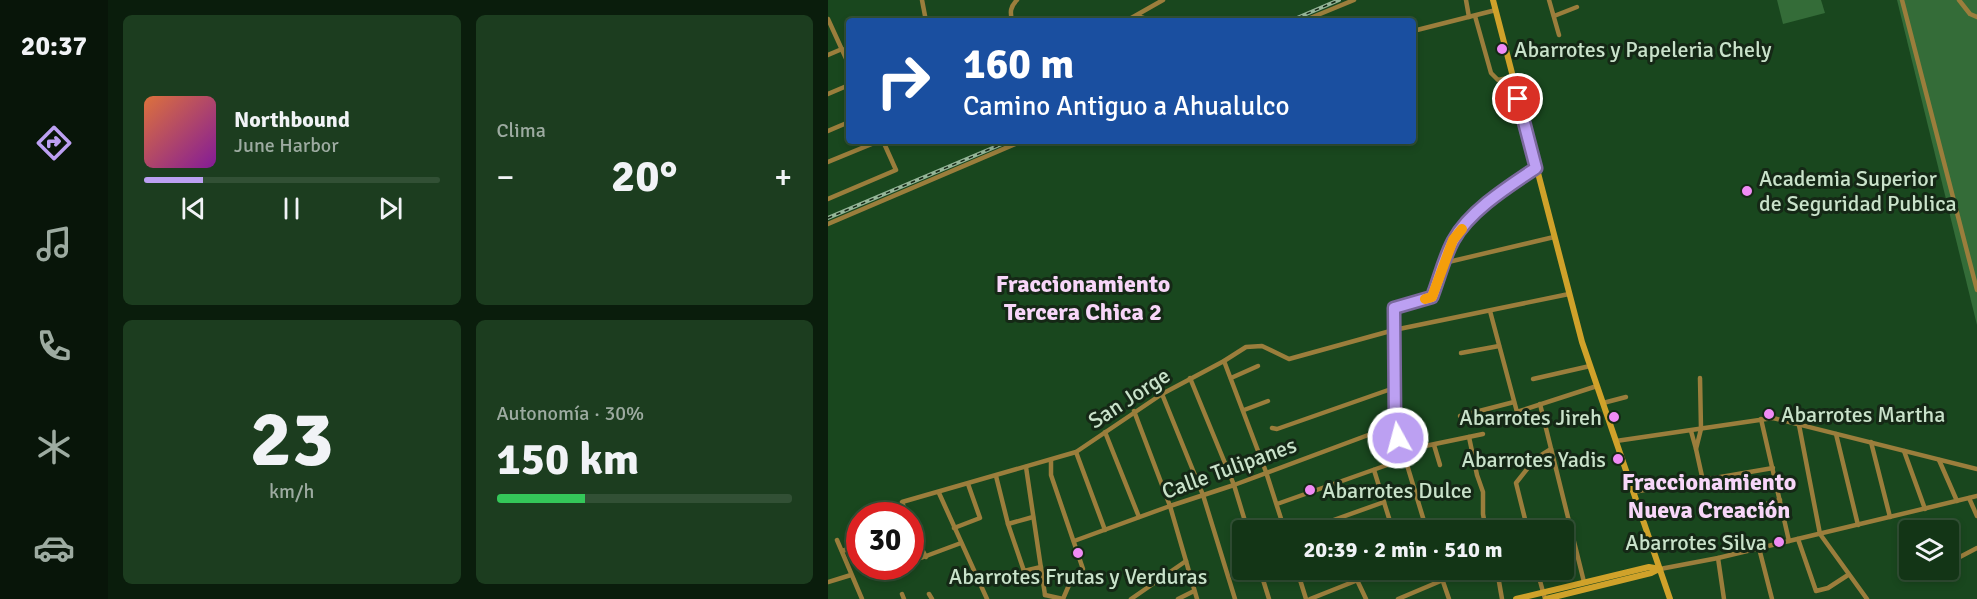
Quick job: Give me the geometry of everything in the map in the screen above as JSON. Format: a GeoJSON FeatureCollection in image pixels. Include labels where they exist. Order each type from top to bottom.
{"type":"FeatureCollection","features":[{"type":"Feature","properties":{"kind":"street"},"geometry":{"type":"LineString","coordinates":[[922,0],[925,18]]}},
{"type":"Feature","properties":{"kind":"street"},"geometry":{"type":"LineString","coordinates":[[1011,18],[1012,5],[1017,0]]}},
{"type":"Feature","properties":{"kind":"street"},"geometry":{"type":"LineString","coordinates":[[1133,18],[1163,0]]}},
{"type":"Feature","properties":{"kind":"street"},"geometry":{"type":"LineString","coordinates":[[1310,18],[1354,0]]}},
{"type":"Feature","properties":{"kind":"street"},"geometry":{"type":"LineString","coordinates":[[1466,0],[1491,73],[1498,80],[1513,77]]}},
{"type":"Feature","properties":{"kind":"street"},"geometry":{"type":"LineString","coordinates":[[1493,0],[1569,294],[1590,366],[1670,599]]}},
{"type":"Feature","properties":{"kind":"street"},"geometry":{"type":"LineString","coordinates":[[1549,0],[1559,34]]}},
{"type":"Feature","properties":{"kind":"street"},"geometry":{"type":"LineString","coordinates":[[1902,0],[1977,290]]}},
{"type":"Feature","properties":{"kind":"street"},"geometry":{"type":"LineString","coordinates":[[1959,0],[1970,14],[1977,17]]}},
{"type":"Feature","properties":{"kind":"street"},"geometry":{"type":"LineString","coordinates":[[1554,16],[1577,7]]}},
{"type":"Feature","properties":{"kind":"street"},"geometry":{"type":"LineString","coordinates":[[1416,29],[1496,10]]}},
{"type":"Feature","properties":{"kind":"street"},"geometry":{"type":"LineString","coordinates":[[1137,16],[1143,18]]}},
{"type":"Feature","properties":{"kind":"street"},"geometry":{"type":"LineString","coordinates":[[828,19],[846,58]]}},
{"type":"Feature","properties":{"kind":"street"},"geometry":{"type":"LineString","coordinates":[[828,55],[842,49]]}},
{"type":"Feature","properties":{"kind":"street"},"geometry":{"type":"LineString","coordinates":[[828,94],[846,86]]}},
{"type":"Feature","properties":{"kind":"street"},"geometry":{"type":"LineString","coordinates":[[828,131],[846,123]]}},
{"type":"Feature","properties":{"kind":"street"},"geometry":{"type":"LineString","coordinates":[[828,162],[873,144]]}},
{"type":"Feature","properties":{"kind":"street"},"geometry":{"type":"LineString","coordinates":[[828,200],[896,170],[883,144]]}},
{"type":"Feature","properties":{"kind":"street"},"geometry":{"type":"LineString","coordinates":[[828,224],[1015,144]]}},
{"type":"Feature","properties":{"kind":"street"},"geometry":{"type":"LineString","coordinates":[[1423,520],[1395,425],[1394,308],[1432,297],[1453,240],[1473,216],[1508,186],[1536,168]]}},
{"type":"Feature","properties":{"kind":"street"},"geometry":{"type":"LineString","coordinates":[[1444,263],[1554,237]]}},
{"type":"Feature","properties":{"kind":"street","name":"San Jorge"},"geometry":{"type":"LineString","coordinates":[[902,502],[1076,452],[1134,411],[1246,347],[1262,346],[1289,358],[1394,330],[1569,294]]}},
{"type":"Feature","properties":{"kind":"street"},"geometry":{"type":"LineString","coordinates":[[1490,311],[1517,412],[1597,386]]}},
{"type":"Feature","properties":{"kind":"street"},"geometry":{"type":"LineString","coordinates":[[1461,353],[1499,346]]}},
{"type":"Feature","properties":{"kind":"street"},"geometry":{"type":"LineString","coordinates":[[1224,361],[1244,410],[1282,520]]}},
{"type":"Feature","properties":{"kind":"street"},"geometry":{"type":"LineString","coordinates":[[1231,378],[1258,366]]}},
{"type":"Feature","properties":{"kind":"street"},"geometry":{"type":"LineString","coordinates":[[1533,379],[1590,366]]}},
{"type":"Feature","properties":{"kind":"street"},"geometry":{"type":"LineString","coordinates":[[1190,378],[1234,485],[1245,520]]}},
{"type":"Feature","properties":{"kind":"street"},"geometry":{"type":"LineString","coordinates":[[1696,449],[1701,429],[1700,378]]}},
{"type":"Feature","properties":{"kind":"street"},"geometry":{"type":"LineString","coordinates":[[1272,428],[1276,429],[1394,388]]}},
{"type":"Feature","properties":{"kind":"street"},"geometry":{"type":"LineString","coordinates":[[1162,394],[1203,495],[1234,599]]}},
{"type":"Feature","properties":{"kind":"street"},"geometry":{"type":"LineString","coordinates":[[1603,403],[1626,397]]}},
{"type":"Feature","properties":{"kind":"street"},"geometry":{"type":"LineString","coordinates":[[1244,410],[1268,401]]}},
{"type":"Feature","properties":{"kind":"street"},"geometry":{"type":"LineString","coordinates":[[1460,416],[1514,402]]}},
{"type":"Feature","properties":{"kind":"street"},"geometry":{"type":"LineString","coordinates":[[1540,404],[1584,582]]}},
{"type":"Feature","properties":{"kind":"street"},"geometry":{"type":"LineString","coordinates":[[1134,411],[1170,506],[1197,599]]}},
{"type":"Feature","properties":{"kind":"street"},"geometry":{"type":"LineString","coordinates":[[1616,441],[1773,418],[1977,469]]}},
{"type":"Feature","properties":{"kind":"street"},"geometry":{"type":"LineString","coordinates":[[1761,419],[1790,541]]}},
{"type":"Feature","properties":{"kind":"street","name":"Calle Tulipanes"},"geometry":{"type":"LineString","coordinates":[[1074,541],[1395,425]]}},
{"type":"Feature","properties":{"kind":"street"},"geometry":{"type":"LineString","coordinates":[[1799,425],[1820,534],[1867,599]]}},
{"type":"Feature","properties":{"kind":"street"},"geometry":{"type":"LineString","coordinates":[[1691,431],[1703,481]]}},
{"type":"Feature","properties":{"kind":"street"},"geometry":{"type":"LineString","coordinates":[[1105,432],[1139,517]]}},
{"type":"Feature","properties":{"kind":"street"},"geometry":{"type":"LineString","coordinates":[[1401,451],[1483,434]]}},
{"type":"Feature","properties":{"kind":"street"},"geometry":{"type":"LineString","coordinates":[[1836,434],[1858,525]]}},
{"type":"Feature","properties":{"kind":"street"},"geometry":{"type":"LineString","coordinates":[[1469,437],[1483,492],[1484,520]]}},
{"type":"Feature","properties":{"kind":"street"},"geometry":{"type":"LineString","coordinates":[[1871,442],[1890,517]]}},
{"type":"Feature","properties":{"kind":"street"},"geometry":{"type":"LineString","coordinates":[[1434,444],[1440,465]]}},
{"type":"Feature","properties":{"kind":"street"},"geometry":{"type":"LineString","coordinates":[[1524,520],[1516,483],[1535,459],[1551,449]]}},
{"type":"Feature","properties":{"kind":"street"},"geometry":{"type":"LineString","coordinates":[[1904,451],[1925,509]]}},
{"type":"Feature","properties":{"kind":"street"},"geometry":{"type":"LineString","coordinates":[[1076,452],[1105,530]]}},
{"type":"Feature","properties":{"kind":"street"},"geometry":{"type":"LineString","coordinates":[[1277,504],[1404,459]]}},
{"type":"Feature","properties":{"kind":"street"},"geometry":{"type":"LineString","coordinates":[[1039,599],[1045,595],[1063,599],[1069,585],[1083,569],[1051,475],[1051,460]]}},
{"type":"Feature","properties":{"kind":"street"},"geometry":{"type":"LineString","coordinates":[[1939,460],[1957,501]]}},
{"type":"Feature","properties":{"kind":"street"},"geometry":{"type":"LineString","coordinates":[[1026,467],[1045,595]]}},
{"type":"Feature","properties":{"kind":"street"},"geometry":{"type":"LineString","coordinates":[[1633,492],[1773,468]]}},
{"type":"Feature","properties":{"kind":"street"},"geometry":{"type":"LineString","coordinates":[[1374,470],[1390,520]]}},
{"type":"Feature","properties":{"kind":"street"},"geometry":{"type":"LineString","coordinates":[[996,476],[1008,524],[1024,571],[1041,567]]}},
{"type":"Feature","properties":{"kind":"street"},"geometry":{"type":"LineString","coordinates":[[954,528],[980,518],[968,484]]}},
{"type":"Feature","properties":{"kind":"street"},"geometry":{"type":"LineString","coordinates":[[939,493],[987,599]]}},
{"type":"Feature","properties":{"kind":"street"},"geometry":{"type":"LineString","coordinates":[[1516,599],[1565,597],[1660,569],[1718,558],[1977,496]]}},
{"type":"Feature","properties":{"kind":"street"},"geometry":{"type":"LineString","coordinates":[[1969,498],[1977,516]]}},
{"type":"Feature","properties":{"kind":"street"},"geometry":{"type":"LineString","coordinates":[[1729,515],[1780,501]]}},
{"type":"Feature","properties":{"kind":"street"},"geometry":{"type":"LineString","coordinates":[[1334,520],[1384,502]]}},
{"type":"Feature","properties":{"kind":"street"},"geometry":{"type":"LineString","coordinates":[[1008,524],[1033,517]]}},
{"type":"Feature","properties":{"kind":"street"},"geometry":{"type":"LineString","coordinates":[[1798,539],[1816,591],[1828,588],[1848,575]]}},
{"type":"Feature","properties":{"kind":"street"},"geometry":{"type":"LineString","coordinates":[[837,540],[846,562]]}},
{"type":"Feature","properties":{"kind":"street"},"geometry":{"type":"LineString","coordinates":[[924,553],[926,557],[961,543]]}},
{"type":"Feature","properties":{"kind":"street"},"geometry":{"type":"LineString","coordinates":[[1759,548],[1772,598]]}},
{"type":"Feature","properties":{"kind":"street"},"geometry":{"type":"LineString","coordinates":[[1959,557],[1977,548]]}},
{"type":"Feature","properties":{"kind":"street"},"geometry":{"type":"LineString","coordinates":[[842,551],[846,550]]}},
{"type":"Feature","properties":{"kind":"street"},"geometry":{"type":"LineString","coordinates":[[1718,558],[1724,599]]}},
{"type":"Feature","properties":{"kind":"street"},"geometry":{"type":"LineString","coordinates":[[1132,599],[1186,561]]}},
{"type":"Feature","properties":{"kind":"street"},"geometry":{"type":"LineString","coordinates":[[1544,597],[1584,582],[1649,567],[1660,569]]}},
{"type":"Feature","properties":{"kind":"street"},"geometry":{"type":"LineString","coordinates":[[828,582],[846,577]]}},
{"type":"Feature","properties":{"kind":"street"},"geometry":{"type":"LineString","coordinates":[[853,580],[862,599]]}},
{"type":"Feature","properties":{"kind":"street"},"geometry":{"type":"LineString","coordinates":[[1263,580],[1269,599]]}},
{"type":"Feature","properties":{"kind":"street"},"geometry":{"type":"LineString","coordinates":[[1301,580],[1308,599],[1357,580],[1366,599]]}},
{"type":"Feature","properties":{"kind":"street"},"geometry":{"type":"LineString","coordinates":[[1398,599],[1443,580],[1449,599]]}},
{"type":"Feature","properties":{"kind":"street"},"geometry":{"type":"LineString","coordinates":[[1499,580],[1502,599]]}},
{"type":"Feature","properties":{"kind":"street"},"geometry":{"type":"LineString","coordinates":[[1540,580],[1544,597]]}},
{"type":"Feature","properties":{"kind":"street"},"geometry":{"type":"LineString","coordinates":[[1178,599],[1194,591]]}},
{"type":"Feature","properties":{"kind":"green space"},"geometry":{"type":"Polygon","coordinates":[[[1777,0],[1821,0],[1825,13],[1783,24],[1777,0]]]}},
{"type":"Feature","properties":{"kind":"green space"},"geometry":{"type":"Polygon","coordinates":[[[1897,0],[1977,0],[1977,325],[1897,0]]]}},
{"type":"Feature","properties":{"kind":"railway"},"geometry":{"type":"LineString","coordinates":[[1297,18],[1339,0]]}},
{"type":"Feature","properties":{"kind":"railway"},"geometry":{"type":"LineString","coordinates":[[828,218],[1002,144]]}},
{"type":"Feature","properties":{"kind":"slow traffic"},"geometry":{"type":"LineString","coordinates":[[1425,299],[1432,297],[1453,240],[1462,229]]}},
{"type":"Feature","properties":{"kind":"place","name":"Abarrotes y Papeleria Chely"},"geometry":{"type":"Point","coordinates":[1502,49]}},
{"type":"Feature","properties":{"kind":"place","name":"Academia Superior de Seguridad Publica"},"geometry":{"type":"Point","coordinates":[1747,191]}},
{"type":"Feature","properties":{"kind":"place","name":"Abarrotes Martha"},"geometry":{"type":"Point","coordinates":[1769,414]}},
{"type":"Feature","properties":{"kind":"place","name":"Abarrotes Jireh"},"geometry":{"type":"Point","coordinates":[1614,417]}},
{"type":"Feature","properties":{"kind":"place","name":"Abarrotes Yadis"},"geometry":{"type":"Point","coordinates":[1618,459]}},
{"type":"Feature","properties":{"kind":"place","name":"Abarrotes Dulce"},"geometry":{"type":"Point","coordinates":[1310,490]}},
{"type":"Feature","properties":{"kind":"place","name":"Abarrotes Silva"},"geometry":{"type":"Point","coordinates":[1779,542]}},
{"type":"Feature","properties":{"kind":"place","name":"Abarrotes Frutas y Verduras"},"geometry":{"type":"Point","coordinates":[1078,553]}},
{"type":"Feature","properties":{"kind":"district","name":"Fraccionamiento Tercera Chica 2"},"geometry":{"type":"Point","coordinates":[1083,298]}},
{"type":"Feature","properties":{"kind":"district","name":"Fraccionamiento Nueva Creación"},"geometry":{"type":"Point","coordinates":[1709,496]}},
{"type":"Feature","properties":{"kind":"route"},"geometry":{"type":"LineString","coordinates":[[1398,438],[1395,425],[1394,308],[1432,297],[1453,240],[1473,216],[1508,186],[1536,168],[1518,99]]}}]}
